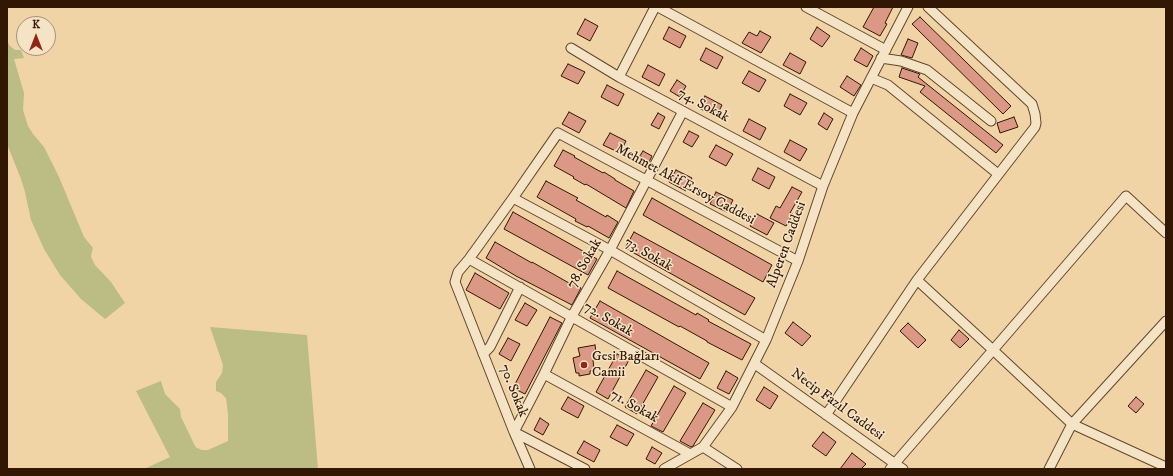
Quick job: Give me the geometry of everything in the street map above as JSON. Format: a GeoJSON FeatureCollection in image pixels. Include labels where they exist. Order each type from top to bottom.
{"type":"FeatureCollection","features":[{"type":"Feature","properties":{"kind":"street"},"geometry":{"type":"LineString","coordinates":[[619,77],[657,7],[853,112]]}},
{"type":"Feature","properties":{"kind":"street"},"geometry":{"type":"LineString","coordinates":[[807,7],[886,50]]}},
{"type":"Feature","properties":{"kind":"street","name":"Alperen Caddesi"},"geometry":{"type":"LineString","coordinates":[[664,469],[703,447],[732,407],[755,364],[798,261],[823,186],[853,112],[908,7]]}},
{"type":"Feature","properties":{"kind":"street"},"geometry":{"type":"LineString","coordinates":[[826,415],[917,280],[1035,127],[1036,118],[1032,104],[928,7]]}},
{"type":"Feature","properties":{"kind":"street","name":"74. Sokak"},"geometry":{"type":"LineString","coordinates":[[571,48],[619,77],[823,186]]}},
{"type":"Feature","properties":{"kind":"street"},"geometry":{"type":"LineString","coordinates":[[881,58],[901,61],[927,70],[991,121]]}},
{"type":"Feature","properties":{"kind":"street"},"geometry":{"type":"LineString","coordinates":[[871,78],[888,85],[998,174]]}},
{"type":"Feature","properties":{"kind":"street","name":"78. Sokak"},"geometry":{"type":"LineString","coordinates":[[514,432],[572,316],[610,250],[683,111]]}},
{"type":"Feature","properties":{"kind":"street","name":"Mehmet Akif Ersoy Caddesi"},"geometry":{"type":"LineString","coordinates":[[513,198],[558,133],[798,261]]}},
{"type":"Feature","properties":{"kind":"street"},"geometry":{"type":"LineString","coordinates":[[892,466],[1126,196],[1166,233]]}},
{"type":"Feature","properties":{"kind":"street"},"geometry":{"type":"LineString","coordinates":[[469,259],[513,198]]}},
{"type":"Feature","properties":{"kind":"street","name":"73. Sokak"},"geometry":{"type":"LineString","coordinates":[[513,198],[610,250],[766,340]]}},
{"type":"Feature","properties":{"kind":"street","name":"70. Sokak"},"geometry":{"type":"LineString","coordinates":[[469,259],[456,275],[456,286],[514,432],[585,469]]}},
{"type":"Feature","properties":{"kind":"street","name":"72. Sokak"},"geometry":{"type":"LineString","coordinates":[[469,259],[732,407]]}},
{"type":"Feature","properties":{"kind":"street"},"geometry":{"type":"LineString","coordinates":[[917,280],[1072,424],[1166,467]]}},
{"type":"Feature","properties":{"kind":"street"},"geometry":{"type":"LineString","coordinates":[[483,354],[490,347],[520,287]]}},
{"type":"Feature","properties":{"kind":"street"},"geometry":{"type":"LineString","coordinates":[[1049,469],[1072,424],[1166,322]]}},
{"type":"Feature","properties":{"kind":"street","name":"Necip Fazıl Caddesi"},"geometry":{"type":"LineString","coordinates":[[755,364],[826,415],[892,466],[903,469]]}},
{"type":"Feature","properties":{"kind":"street","name":"71. Sokak"},"geometry":{"type":"LineString","coordinates":[[544,374],[690,454]]}},
{"type":"Feature","properties":{"kind":"street"},"geometry":{"type":"LineString","coordinates":[[514,432],[530,469]]}},
{"type":"Feature","properties":{"kind":"street"},"geometry":{"type":"LineString","coordinates":[[703,447],[736,469]]}},
{"type":"Feature","properties":{"kind":"green space"},"geometry":{"type":"Polygon","coordinates":[[[7,27],[8,43],[16,50],[16,56],[23,56],[24,58],[14,59],[24,93],[23,110],[28,126],[44,147],[59,177],[84,237],[93,248],[91,257],[95,265],[111,282],[125,303],[105,319],[81,299],[60,275],[44,249],[31,220],[21,179],[7,144],[7,27]]]}},
{"type":"Feature","properties":{"kind":"green space"},"geometry":{"type":"Polygon","coordinates":[[[210,327],[307,335],[318,469],[144,469],[170,457],[136,391],[161,381],[165,394],[180,409],[181,417],[197,448],[208,450],[228,441],[228,414],[226,398],[221,393],[216,391],[216,382],[222,373],[223,365],[210,327]]]}},
{"type":"Feature","properties":{"kind":"building"},"geometry":{"type":"Polygon","coordinates":[[[874,7],[893,7],[885,23],[887,24],[880,36],[863,27],[874,7]]]}},
{"type":"Feature","properties":{"kind":"building"},"geometry":{"type":"Polygon","coordinates":[[[920,17],[1011,106],[1003,114],[912,24],[920,17]]]}},
{"type":"Feature","properties":{"kind":"building"},"geometry":{"type":"Polygon","coordinates":[[[585,19],[598,26],[590,41],[577,34],[585,19]]]}},
{"type":"Feature","properties":{"kind":"building"},"geometry":{"type":"Polygon","coordinates":[[[669,27],[686,36],[680,48],[663,39],[669,27]]]}},
{"type":"Feature","properties":{"kind":"building"},"geometry":{"type":"Polygon","coordinates":[[[817,27],[830,36],[822,47],[810,39],[817,27]]]}},
{"type":"Feature","properties":{"kind":"building"},"geometry":{"type":"Polygon","coordinates":[[[760,31],[771,37],[761,53],[742,43],[749,32],[757,36],[760,31]]]}},
{"type":"Feature","properties":{"kind":"building"},"geometry":{"type":"Polygon","coordinates":[[[908,39],[918,43],[912,58],[901,55],[908,39]]]}},
{"type":"Feature","properties":{"kind":"building"},"geometry":{"type":"Polygon","coordinates":[[[706,48],[723,57],[717,69],[700,60],[706,48]]]}},
{"type":"Feature","properties":{"kind":"building"},"geometry":{"type":"Polygon","coordinates":[[[861,48],[873,56],[867,67],[854,60],[861,48]]]}},
{"type":"Feature","properties":{"kind":"building"},"geometry":{"type":"Polygon","coordinates":[[[790,53],[806,62],[800,74],[783,65],[790,53]]]}},
{"type":"Feature","properties":{"kind":"building"},"geometry":{"type":"Polygon","coordinates":[[[568,64],[585,72],[578,84],[561,76],[568,64]]]}},
{"type":"Feature","properties":{"kind":"building"},"geometry":{"type":"Polygon","coordinates":[[[648,65],[665,74],[659,86],[642,77],[648,65]]]}},
{"type":"Feature","properties":{"kind":"building"},"geometry":{"type":"Polygon","coordinates":[[[902,68],[920,74],[918,77],[1003,145],[996,153],[920,92],[925,86],[899,77],[902,68]]]}},
{"type":"Feature","properties":{"kind":"building"},"geometry":{"type":"Polygon","coordinates":[[[749,71],[766,80],[759,92],[742,83],[749,71]]]}},
{"type":"Feature","properties":{"kind":"building"},"geometry":{"type":"Polygon","coordinates":[[[847,76],[861,85],[854,96],[840,87],[847,76]]]}},
{"type":"Feature","properties":{"kind":"building"},"geometry":{"type":"Polygon","coordinates":[[[677,80],[686,86],[680,97],[670,91],[677,80]]]}},
{"type":"Feature","properties":{"kind":"building"},"geometry":{"type":"Polygon","coordinates":[[[607,85],[624,94],[618,106],[601,97],[607,85]]]}},
{"type":"Feature","properties":{"kind":"building"},"geometry":{"type":"Polygon","coordinates":[[[790,94],[807,103],[800,115],[784,106],[790,94]]]}},
{"type":"Feature","properties":{"kind":"building"},"geometry":{"type":"Polygon","coordinates":[[[705,96],[722,105],[716,117],[699,108],[705,96]]]}},
{"type":"Feature","properties":{"kind":"building"},"geometry":{"type":"Polygon","coordinates":[[[569,112],[586,121],[579,133],[562,124],[569,112]]]}},
{"type":"Feature","properties":{"kind":"building"},"geometry":{"type":"Polygon","coordinates":[[[658,113],[665,117],[659,129],[651,125],[658,113]]]}},
{"type":"Feature","properties":{"kind":"building"},"geometry":{"type":"Polygon","coordinates":[[[824,113],[833,119],[827,130],[818,124],[824,113]]]}},
{"type":"Feature","properties":{"kind":"building"},"geometry":{"type":"Polygon","coordinates":[[[1014,117],[1018,127],[1000,133],[997,123],[1014,117]]]}},
{"type":"Feature","properties":{"kind":"building"},"geometry":{"type":"Polygon","coordinates":[[[749,119],[766,128],[760,140],[743,131],[749,119]]]}},
{"type":"Feature","properties":{"kind":"building"},"geometry":{"type":"Polygon","coordinates":[[[689,131],[699,136],[692,147],[683,142],[689,131]]]}},
{"type":"Feature","properties":{"kind":"building"},"geometry":{"type":"Polygon","coordinates":[[[610,133],[626,141],[620,153],[603,145],[610,133]]]}},
{"type":"Feature","properties":{"kind":"building"},"geometry":{"type":"Polygon","coordinates":[[[790,140],[807,149],[800,161],[784,152],[790,140]]]}},
{"type":"Feature","properties":{"kind":"building"},"geometry":{"type":"Polygon","coordinates":[[[716,145],[733,154],[726,166],[709,157],[716,145]]]}},
{"type":"Feature","properties":{"kind":"building"},"geometry":{"type":"Polygon","coordinates":[[[563,150],[603,173],[604,172],[634,191],[626,208],[554,166],[563,150]]]}},
{"type":"Feature","properties":{"kind":"building"},"geometry":{"type":"Polygon","coordinates":[[[643,151],[652,156],[646,168],[636,162],[643,151]]]}},
{"type":"Feature","properties":{"kind":"building"},"geometry":{"type":"Polygon","coordinates":[[[758,168],[775,177],[769,189],[752,180],[758,168]]]}},
{"type":"Feature","properties":{"kind":"building"},"geometry":{"type":"Polygon","coordinates":[[[676,170],[692,178],[686,191],[669,182],[676,170]]]}},
{"type":"Feature","properties":{"kind":"building"},"geometry":{"type":"Polygon","coordinates":[[[546,181],[578,198],[576,200],[618,222],[609,238],[588,226],[587,227],[575,221],[576,219],[537,197],[546,181]]]}},
{"type":"Feature","properties":{"kind":"building"},"geometry":{"type":"Polygon","coordinates":[[[792,187],[802,192],[790,213],[793,214],[786,226],[770,218],[776,206],[780,208],[792,187]]]}},
{"type":"Feature","properties":{"kind":"building"},"geometry":{"type":"Polygon","coordinates":[[[716,192],[733,200],[727,212],[710,204],[716,192]]]}},
{"type":"Feature","properties":{"kind":"building"},"geometry":{"type":"Polygon","coordinates":[[[652,198],[772,265],[763,282],[643,215],[652,198]]]}},
{"type":"Feature","properties":{"kind":"building"},"geometry":{"type":"Polygon","coordinates":[[[513,212],[597,259],[588,275],[504,229],[513,212]]]}},
{"type":"Feature","properties":{"kind":"building"},"geometry":{"type":"Polygon","coordinates":[[[757,214],[774,223],[767,235],[750,226],[757,214]]]}},
{"type":"Feature","properties":{"kind":"building"},"geometry":{"type":"Polygon","coordinates":[[[634,232],[755,298],[745,315],[625,248],[634,232]]]}},
{"type":"Feature","properties":{"kind":"building"},"geometry":{"type":"Polygon","coordinates":[[[495,242],[569,283],[581,288],[572,305],[516,276],[486,258],[495,242]]]}},
{"type":"Feature","properties":{"kind":"building"},"geometry":{"type":"Polygon","coordinates":[[[617,271],[696,315],[697,313],[709,320],[708,321],[751,344],[742,360],[608,288],[617,271]]]}},
{"type":"Feature","properties":{"kind":"building"},"geometry":{"type":"Polygon","coordinates":[[[475,273],[509,293],[500,309],[466,290],[475,273]]]}},
{"type":"Feature","properties":{"kind":"building"},"geometry":{"type":"Polygon","coordinates":[[[600,301],[709,363],[700,379],[590,318],[600,301]]]}},
{"type":"Feature","properties":{"kind":"building"},"geometry":{"type":"Polygon","coordinates":[[[525,303],[537,310],[527,326],[515,320],[525,303]]]}},
{"type":"Feature","properties":{"kind":"building"},"geometry":{"type":"Polygon","coordinates":[[[550,317],[562,323],[525,394],[513,388],[550,317]]]}},
{"type":"Feature","properties":{"kind":"building"},"geometry":{"type":"Polygon","coordinates":[[[793,322],[811,336],[802,346],[785,333],[793,322]]]}},
{"type":"Feature","properties":{"kind":"building"},"geometry":{"type":"Polygon","coordinates":[[[908,323],[926,340],[918,348],[900,331],[908,323]]]}},
{"type":"Feature","properties":{"kind":"building"},"geometry":{"type":"Polygon","coordinates":[[[959,330],[969,339],[960,348],[951,340],[959,330]]]}},
{"type":"Feature","properties":{"kind":"building"},"geometry":{"type":"Polygon","coordinates":[[[508,338],[520,344],[511,361],[499,354],[508,338]]]}},
{"type":"Feature","properties":{"kind":"building","name":"Gesi Bağları Camii"},"geometry":{"type":"Polygon","coordinates":[[[595,345],[597,359],[593,360],[594,370],[590,371],[590,374],[579,376],[579,373],[576,373],[573,358],[580,356],[578,348],[595,345]]]}},
{"type":"Feature","properties":{"kind":"building"},"geometry":{"type":"Polygon","coordinates":[[[617,354],[629,360],[608,399],[596,392],[617,354]]]}},
{"type":"Feature","properties":{"kind":"building"},"geometry":{"type":"Polygon","coordinates":[[[646,370],[658,377],[637,414],[625,407],[646,370]]]}},
{"type":"Feature","properties":{"kind":"building"},"geometry":{"type":"Polygon","coordinates":[[[726,371],[738,378],[729,394],[717,388],[726,371]]]}},
{"type":"Feature","properties":{"kind":"building"},"geometry":{"type":"Polygon","coordinates":[[[674,386],[686,393],[663,432],[651,426],[674,386]]]}},
{"type":"Feature","properties":{"kind":"building"},"geometry":{"type":"Polygon","coordinates":[[[764,387],[778,396],[770,409],[756,400],[764,387]]]}},
{"type":"Feature","properties":{"kind":"building"},"geometry":{"type":"Polygon","coordinates":[[[568,397],[584,406],[578,418],[561,409],[568,397]]]}},
{"type":"Feature","properties":{"kind":"building"},"geometry":{"type":"Polygon","coordinates":[[[1136,397],[1144,404],[1136,413],[1128,406],[1136,397]]]}},
{"type":"Feature","properties":{"kind":"building"},"geometry":{"type":"Polygon","coordinates":[[[703,403],[715,410],[691,447],[680,441],[703,403]]]}},
{"type":"Feature","properties":{"kind":"building"},"geometry":{"type":"Polygon","coordinates":[[[540,418],[549,424],[543,435],[534,430],[540,418]]]}},
{"type":"Feature","properties":{"kind":"building"},"geometry":{"type":"Polygon","coordinates":[[[617,425],[634,434],[627,446],[610,437],[617,425]]]}},
{"type":"Feature","properties":{"kind":"building"},"geometry":{"type":"Polygon","coordinates":[[[823,432],[836,442],[826,456],[812,446],[823,432]]]}},
{"type":"Feature","properties":{"kind":"building"},"geometry":{"type":"Polygon","coordinates":[[[584,441],[600,450],[594,462],[577,453],[584,441]]]}},
{"type":"Feature","properties":{"kind":"building"},"geometry":{"type":"Polygon","coordinates":[[[652,447],[662,453],[655,464],[646,459],[652,447]]]}},
{"type":"Feature","properties":{"kind":"building"},"geometry":{"type":"Polygon","coordinates":[[[852,453],[866,464],[861,469],[840,469],[852,453]]]}},
{"type":"Feature","properties":{"kind":"place","name":"Gesi Bağları Camii"},"geometry":{"type":"Point","coordinates":[584,365]}}]}
